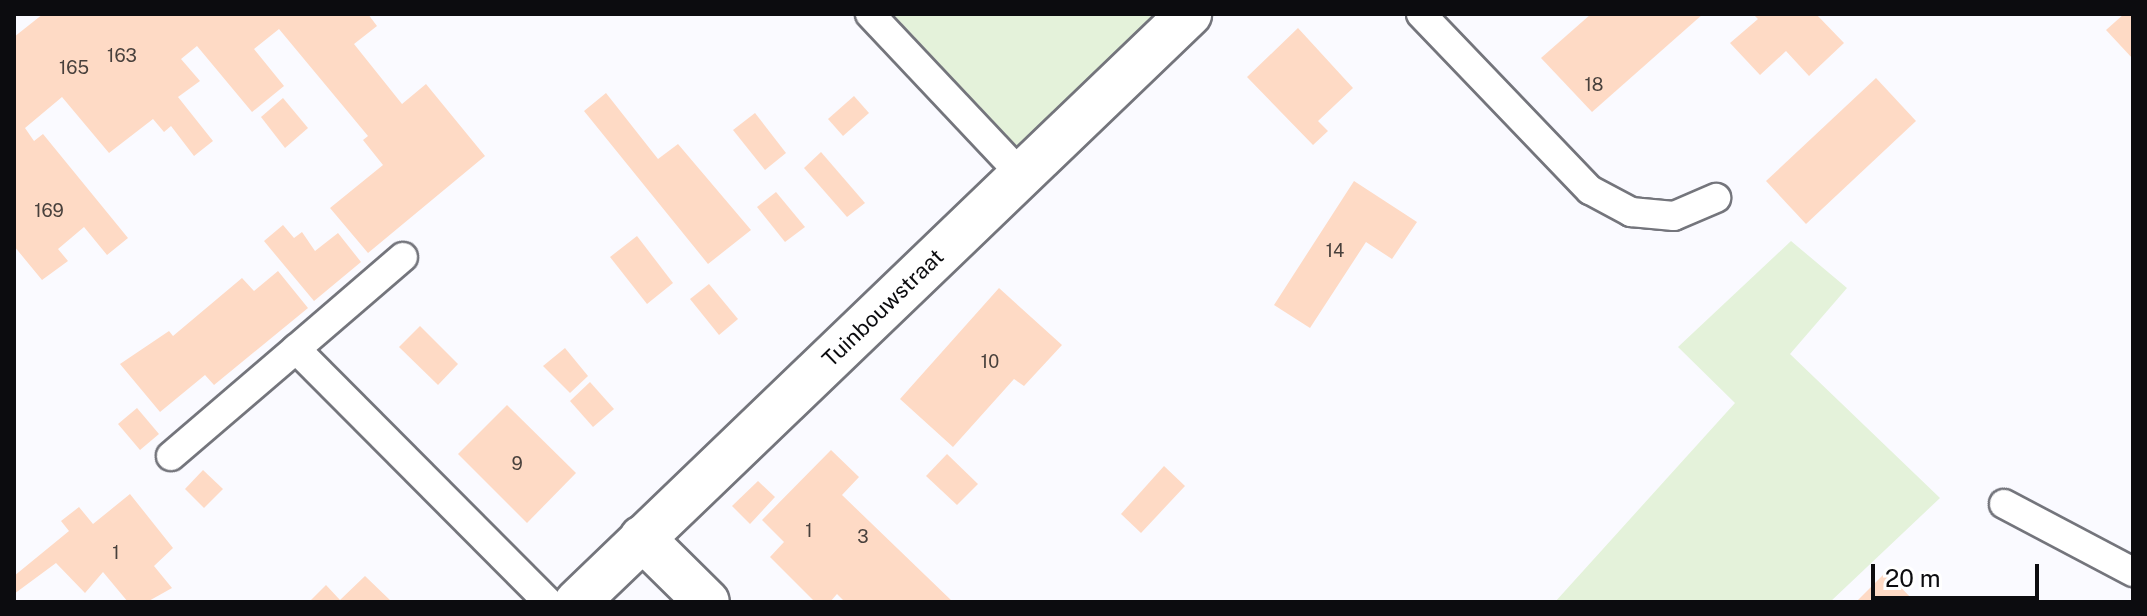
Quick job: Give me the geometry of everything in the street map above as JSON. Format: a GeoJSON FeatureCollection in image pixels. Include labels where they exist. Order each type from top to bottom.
{"type":"FeatureCollection","features":[{"type":"Feature","properties":{"kind":"street","name":"Tuinbouwstraat"},"geometry":{"type":"LineString","coordinates":[[577,602],[642,538],[709,479],[1189,14]]}},
{"type":"Feature","properties":{"kind":"street"},"geometry":{"type":"LineString","coordinates":[[642,538],[707,602]]}},
{"type":"Feature","properties":{"kind":"lane"},"geometry":{"type":"LineString","coordinates":[[870,14],[1021,174]]}},
{"type":"Feature","properties":{"kind":"lane"},"geometry":{"type":"LineString","coordinates":[[1421,14],[1590,190],[1631,212],[1674,216],[1716,198]]}},
{"type":"Feature","properties":{"kind":"lane"},"geometry":{"type":"LineString","coordinates":[[171,456],[403,257]]}},
{"type":"Feature","properties":{"kind":"lane"},"geometry":{"type":"LineString","coordinates":[[296,349],[548,602]]}},
{"type":"Feature","properties":{"kind":"lane"},"geometry":{"type":"LineString","coordinates":[[2004,504],[2133,572]]}},
{"type":"Feature","properties":{"kind":"green space"},"geometry":{"type":"Polygon","coordinates":[[[893,14],[1172,14],[1024,155],[893,14]]]}},
{"type":"Feature","properties":{"kind":"green space"},"geometry":{"type":"Polygon","coordinates":[[[1791,241],[1847,288],[1790,354],[1940,498],[1830,602],[1555,602],[1735,403],[1678,347],[1791,241]]]}},
{"type":"Feature","properties":{"kind":"building"},"geometry":{"type":"Polygon","coordinates":[[[43,14],[368,14],[377,26],[354,44],[402,104],[426,84],[485,156],[368,253],[330,208],[383,165],[363,140],[368,136],[279,29],[254,49],[284,86],[252,112],[197,46],[181,59],[200,81],[178,97],[213,141],[194,156],[171,126],[164,132],[153,119],[109,153],[62,97],[25,128],[34,141],[43,134],[128,238],[107,255],[84,227],[58,249],[68,261],[42,280],[14,246],[14,37],[43,14]]]}},
{"type":"Feature","properties":{"kind":"building"},"geometry":{"type":"Polygon","coordinates":[[[1591,14],[1703,14],[1592,112],[1541,58],[1591,14]]]}},
{"type":"Feature","properties":{"kind":"building"},"geometry":{"type":"Polygon","coordinates":[[[1753,14],[1816,14],[1844,43],[1809,76],[1786,51],[1760,75],[1730,43],[1758,19],[1753,14]]]}},
{"type":"Feature","properties":{"kind":"building"},"geometry":{"type":"Polygon","coordinates":[[[2124,14],[2133,14],[2133,59],[2106,30],[2124,14]]]}},
{"type":"Feature","properties":{"kind":"building"},"geometry":{"type":"Polygon","coordinates":[[[1298,28],[1353,88],[1318,121],[1328,131],[1313,145],[1247,77],[1298,28]]]}},
{"type":"Feature","properties":{"kind":"building"},"geometry":{"type":"Polygon","coordinates":[[[1876,78],[1916,121],[1806,224],[1766,181],[1876,78]]]}},
{"type":"Feature","properties":{"kind":"building"},"geometry":{"type":"Polygon","coordinates":[[[606,93],[658,159],[678,144],[751,230],[708,264],[584,111],[606,93]]]}},
{"type":"Feature","properties":{"kind":"building"},"geometry":{"type":"Polygon","coordinates":[[[854,96],[869,113],[843,136],[828,119],[854,96]]]}},
{"type":"Feature","properties":{"kind":"building"},"geometry":{"type":"Polygon","coordinates":[[[283,98],[308,128],[285,148],[261,117],[283,98]]]}},
{"type":"Feature","properties":{"kind":"building"},"geometry":{"type":"Polygon","coordinates":[[[755,113],[786,153],[765,170],[733,130],[755,113]]]}},
{"type":"Feature","properties":{"kind":"building"},"geometry":{"type":"Polygon","coordinates":[[[821,152],[865,203],[847,217],[804,168],[821,152]]]}},
{"type":"Feature","properties":{"kind":"building"},"geometry":{"type":"Polygon","coordinates":[[[1354,181],[1417,222],[1392,259],[1366,242],[1310,328],[1274,305],[1354,181]]]}},
{"type":"Feature","properties":{"kind":"building"},"geometry":{"type":"Polygon","coordinates":[[[776,192],[805,227],[785,242],[757,207],[776,192]]]}},
{"type":"Feature","properties":{"kind":"building"},"geometry":{"type":"Polygon","coordinates":[[[283,225],[294,238],[302,232],[315,251],[338,233],[361,262],[314,301],[264,241],[283,225]]]}},
{"type":"Feature","properties":{"kind":"building"},"geometry":{"type":"Polygon","coordinates":[[[637,236],[673,283],[647,304],[610,257],[637,236]]]}},
{"type":"Feature","properties":{"kind":"building"},"geometry":{"type":"Polygon","coordinates":[[[278,271],[308,308],[214,385],[205,375],[160,412],[120,364],[169,331],[173,336],[242,278],[254,291],[278,271]]]}},
{"type":"Feature","properties":{"kind":"building"},"geometry":{"type":"Polygon","coordinates":[[[709,284],[738,319],[719,335],[690,299],[709,284]]]}},
{"type":"Feature","properties":{"kind":"building"},"geometry":{"type":"Polygon","coordinates":[[[999,288],[1062,345],[1024,386],[1014,379],[953,447],[900,399],[999,288]]]}},
{"type":"Feature","properties":{"kind":"building"},"geometry":{"type":"Polygon","coordinates":[[[420,326],[458,364],[438,385],[399,347],[420,326]]]}},
{"type":"Feature","properties":{"kind":"building"},"geometry":{"type":"Polygon","coordinates":[[[565,348],[588,376],[570,393],[543,366],[565,348]]]}},
{"type":"Feature","properties":{"kind":"building"},"geometry":{"type":"Polygon","coordinates":[[[590,382],[614,409],[593,427],[570,401],[590,382]]]}},
{"type":"Feature","properties":{"kind":"building"},"geometry":{"type":"Polygon","coordinates":[[[507,405],[576,473],[527,523],[458,454],[507,405]]]}},
{"type":"Feature","properties":{"kind":"building"},"geometry":{"type":"Polygon","coordinates":[[[137,408],[159,434],[140,450],[118,424],[137,408]]]}},
{"type":"Feature","properties":{"kind":"building"},"geometry":{"type":"Polygon","coordinates":[[[831,450],[859,477],[842,495],[953,602],[845,602],[837,594],[830,602],[815,602],[770,557],[784,542],[762,520],[831,450]]]}},
{"type":"Feature","properties":{"kind":"building"},"geometry":{"type":"Polygon","coordinates":[[[947,454],[978,484],[957,505],[926,476],[947,454]]]}},
{"type":"Feature","properties":{"kind":"building"},"geometry":{"type":"Polygon","coordinates":[[[1164,466],[1185,486],[1141,533],[1121,514],[1164,466]]]}},
{"type":"Feature","properties":{"kind":"building"},"geometry":{"type":"Polygon","coordinates":[[[203,470],[223,489],[204,508],[185,489],[203,470]]]}},
{"type":"Feature","properties":{"kind":"building"},"geometry":{"type":"Polygon","coordinates":[[[758,481],[775,497],[750,524],[732,506],[758,481]]]}},
{"type":"Feature","properties":{"kind":"building"},"geometry":{"type":"Polygon","coordinates":[[[130,494],[173,548],[154,566],[172,588],[147,602],[128,602],[103,572],[85,593],[56,563],[14,594],[14,576],[69,531],[61,521],[79,507],[93,524],[130,494]]]}},
{"type":"Feature","properties":{"kind":"building"},"geometry":{"type":"Polygon","coordinates":[[[1886,572],[1915,602],[1856,602],[1886,572]]]}},
{"type":"Feature","properties":{"kind":"building"},"geometry":{"type":"Polygon","coordinates":[[[365,576],[392,602],[309,602],[326,585],[340,600],[365,576]]]}}]}
